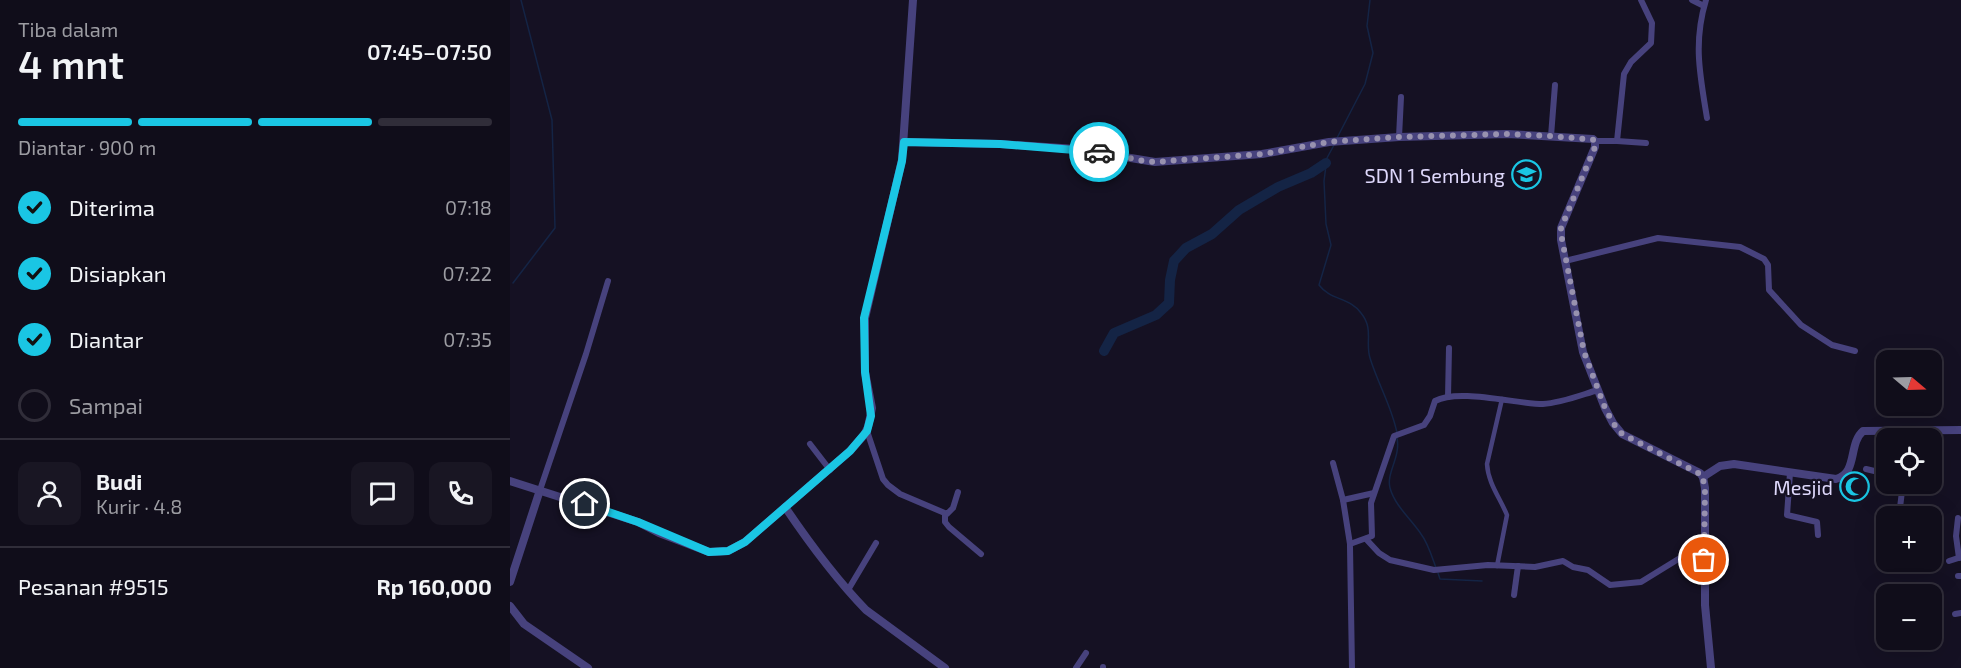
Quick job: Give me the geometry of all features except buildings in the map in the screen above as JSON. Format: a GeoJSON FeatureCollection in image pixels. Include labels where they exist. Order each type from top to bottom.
{"type":"FeatureCollection","features":[{"type":"Feature","properties":{"kind":"street"},"geometry":{"type":"LineString","coordinates":[[510,481],[638,522],[692,546],[716,553],[736,548],[830,470],[867,431],[872,408],[865,372],[864,318],[902,161],[913,0]]}},
{"type":"Feature","properties":{"kind":"street"},"geometry":{"type":"LineString","coordinates":[[1617,141],[1624,74],[1631,62],[1649,47],[1652,38],[1652,23],[1642,0]]}},
{"type":"Feature","properties":{"kind":"street"},"geometry":{"type":"LineString","coordinates":[[1692,0],[1705,3],[1697,48],[1707,118]]}},
{"type":"Feature","properties":{"kind":"street"},"geometry":{"type":"LineString","coordinates":[[1551,136],[1555,85]]}},
{"type":"Feature","properties":{"kind":"street"},"geometry":{"type":"LineString","coordinates":[[1399,137],[1401,97]]}},
{"type":"Feature","properties":{"kind":"street"},"geometry":{"type":"LineString","coordinates":[[904,142],[1067,148],[1155,162],[1263,154],[1329,142],[1399,137],[1507,134],[1646,143]]}},
{"type":"Feature","properties":{"kind":"street"},"geometry":{"type":"LineString","coordinates":[[1595,141],[1561,228],[1561,240],[1584,352],[1613,423],[1622,434],[1700,473],[1703,477],[1707,634],[1711,668]]}},
{"type":"Feature","properties":{"kind":"street"},"geometry":{"type":"LineString","coordinates":[[1565,261],[1658,238],[1740,247],[1764,259],[1768,265],[1769,290],[1801,325],[1832,345],[1855,351]]}},
{"type":"Feature","properties":{"kind":"street"},"geometry":{"type":"LineString","coordinates":[[510,582],[608,281]]}},
{"type":"Feature","properties":{"kind":"street"},"geometry":{"type":"LineString","coordinates":[[1448,397],[1449,348]]}},
{"type":"Feature","properties":{"kind":"street"},"geometry":{"type":"LineString","coordinates":[[1350,544],[1366,539],[1372,533],[1370,510],[1394,436],[1424,425],[1435,401],[1448,397],[1548,403],[1598,390]]}},
{"type":"Feature","properties":{"kind":"street"},"geometry":{"type":"LineString","coordinates":[[1497,566],[1507,514],[1496,496],[1487,472],[1487,464],[1502,399]]}},
{"type":"Feature","properties":{"kind":"street"},"geometry":{"type":"LineString","coordinates":[[1703,477],[1727,464],[1840,478],[1847,472],[1860,433],[1876,430]]}},
{"type":"Feature","properties":{"kind":"street"},"geometry":{"type":"LineString","coordinates":[[1942,432],[1961,430]]}},
{"type":"Feature","properties":{"kind":"street"},"geometry":{"type":"LineString","coordinates":[[867,431],[885,482],[900,494],[945,514]]}},
{"type":"Feature","properties":{"kind":"street"},"geometry":{"type":"LineString","coordinates":[[810,444],[830,470]]}},
{"type":"Feature","properties":{"kind":"street"},"geometry":{"type":"LineString","coordinates":[[1333,463],[1343,500],[1350,544],[1352,668]]}},
{"type":"Feature","properties":{"kind":"street"},"geometry":{"type":"LineString","coordinates":[[1866,469],[1876,471]]}},
{"type":"Feature","properties":{"kind":"street"},"geometry":{"type":"LineString","coordinates":[[1790,473],[1787,515],[1817,522],[1819,524],[1818,535]]}},
{"type":"Feature","properties":{"kind":"street"},"geometry":{"type":"LineString","coordinates":[[945,514],[951,511],[958,492]]}},
{"type":"Feature","properties":{"kind":"street"},"geometry":{"type":"LineString","coordinates":[[1343,500],[1374,493]]}},
{"type":"Feature","properties":{"kind":"street"},"geometry":{"type":"LineString","coordinates":[[785,507],[813,549],[848,590],[867,609],[945,668]]}},
{"type":"Feature","properties":{"kind":"street"},"geometry":{"type":"LineString","coordinates":[[945,514],[945,522],[949,527],[981,554]]}},
{"type":"Feature","properties":{"kind":"street"},"geometry":{"type":"LineString","coordinates":[[1948,561],[1960,557],[1956,536],[1958,518]]}},
{"type":"Feature","properties":{"kind":"street"},"geometry":{"type":"LineString","coordinates":[[1366,539],[1379,553],[1390,560],[1434,570],[1465,566],[1535,567],[1563,561],[1573,567],[1588,570],[1606,584],[1613,585],[1641,582],[1680,558],[1704,560]]}},
{"type":"Feature","properties":{"kind":"street"},"geometry":{"type":"LineString","coordinates":[[848,590],[876,543]]}},
{"type":"Feature","properties":{"kind":"street"},"geometry":{"type":"LineString","coordinates":[[1514,595],[1518,566]]}},
{"type":"Feature","properties":{"kind":"street"},"geometry":{"type":"LineString","coordinates":[[510,606],[524,624],[588,668]]}},
{"type":"Feature","properties":{"kind":"street"},"geometry":{"type":"LineString","coordinates":[[1076,668],[1086,653]]}},
{"type":"Feature","properties":{"kind":"waterway"},"geometry":{"type":"LineString","coordinates":[[513,283],[555,228],[552,120],[521,0]]}},
{"type":"Feature","properties":{"kind":"waterway"},"geometry":{"type":"LineString","coordinates":[[1337,138],[1365,84],[1373,53],[1367,26],[1370,0]]}},
{"type":"Feature","properties":{"kind":"waterway"},"geometry":{"type":"LineString","coordinates":[[1334,145],[1327,158],[1324,181],[1326,224],[1331,245],[1319,285],[1329,294],[1352,304],[1365,319],[1370,358],[1397,433]]}},
{"type":"Feature","properties":{"kind":"waterway"},"geometry":{"type":"LineString","coordinates":[[1104,351],[1114,333],[1156,315],[1169,303],[1174,261],[1186,248],[1212,234],[1239,210],[1326,163]]}},
{"type":"Feature","properties":{"kind":"waterway"},"geometry":{"type":"LineString","coordinates":[[1397,438],[1397,452],[1389,482],[1392,495],[1417,528],[1430,550],[1436,568]]}},
{"type":"Feature","properties":{"kind":"waterway"},"geometry":{"type":"LineString","coordinates":[[1438,573],[1440,579],[1482,581]]}},
{"type":"Feature","properties":{"kind":"way so far"},"geometry":{"type":"LineString","coordinates":[[1099,152],[1155,162],[1263,154],[1329,142],[1399,137],[1507,134],[1595,140],[1595,147],[1561,228],[1562,246],[1584,352],[1605,408],[1617,429],[1640,444],[1702,475],[1705,488],[1704,560]]}},
{"type":"Feature","properties":{"kind":"place","name":"SDN 1 Sembung"},"geometry":{"type":"Point","coordinates":[1526,175]}},
{"type":"Feature","properties":{"kind":"place","name":"Mesjid"},"geometry":{"type":"Point","coordinates":[1854,487]}},
{"type":"Feature","properties":{"kind":"route"},"geometry":{"type":"LineString","coordinates":[[585,504],[638,522],[659,533],[709,552],[728,551],[745,542],[830,470],[850,451],[868,427],[872,408],[865,372],[864,318],[902,161],[904,142],[1000,144],[1099,152]]}}]}
